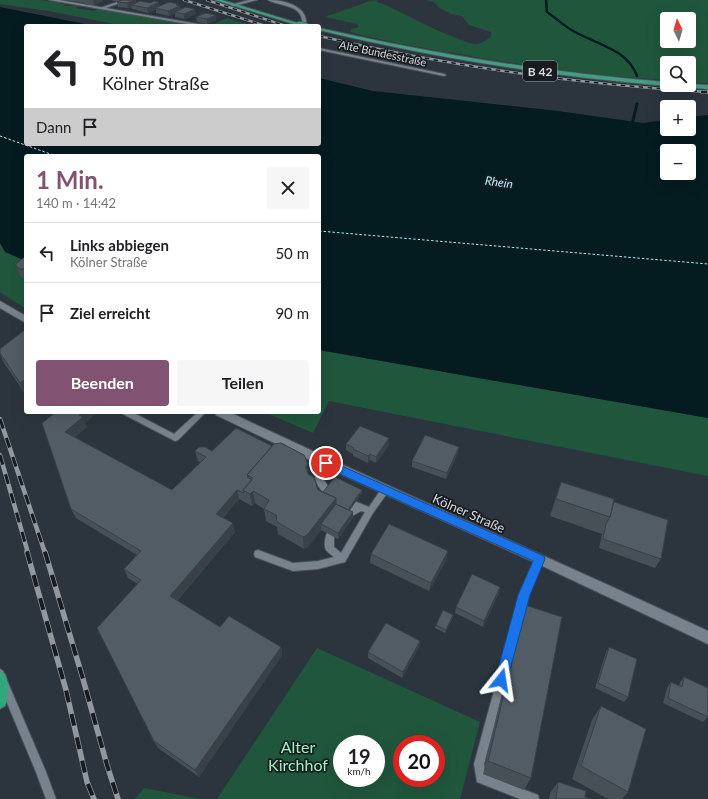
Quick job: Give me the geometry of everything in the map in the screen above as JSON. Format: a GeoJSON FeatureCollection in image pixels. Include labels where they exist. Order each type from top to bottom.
{"type":"FeatureCollection","features":[{"type":"Feature","properties":{"kind":"highway"},"geometry":{"type":"LineString","coordinates":[[0,679],[0,701]]}},
{"type":"Feature","properties":{"kind":"main road"},"geometry":{"type":"LineString","coordinates":[[217,0],[300,24]]}},
{"type":"Feature","properties":{"kind":"main road","name":"B 42"},"geometry":{"type":"LineString","coordinates":[[321,29],[414,50],[498,65],[590,77],[660,83]]}},
{"type":"Feature","properties":{"kind":"main road"},"geometry":{"type":"LineString","coordinates":[[696,86],[708,87]]}},
{"type":"Feature","properties":{"kind":"street"},"geometry":{"type":"LineString","coordinates":[[51,0],[196,24]]}},
{"type":"Feature","properties":{"kind":"street"},"geometry":{"type":"LineString","coordinates":[[233,5],[255,0]]}},
{"type":"Feature","properties":{"kind":"street"},"geometry":{"type":"LineString","coordinates":[[270,0],[295,8],[303,14],[306,19],[304,24]]}},
{"type":"Feature","properties":{"kind":"street"},"geometry":{"type":"LineString","coordinates":[[0,304],[24,319]]}},
{"type":"Feature","properties":{"kind":"street","name":"Kölner Straße"},"geometry":{"type":"LineString","coordinates":[[224,414],[326,463],[540,559],[708,638]]}},
{"type":"Feature","properties":{"kind":"lane"},"geometry":{"type":"LineString","coordinates":[[102,8],[126,0]]}},
{"type":"Feature","properties":{"kind":"lane","name":"Alte Bundesstraße"},"geometry":{"type":"LineString","coordinates":[[321,49],[444,75]]}},
{"type":"Feature","properties":{"kind":"lane"},"geometry":{"type":"LineString","coordinates":[[130,414],[175,438],[200,414]]}},
{"type":"Feature","properties":{"kind":"lane"},"geometry":{"type":"LineString","coordinates":[[326,463],[319,475],[319,482],[327,491]]}},
{"type":"Feature","properties":{"kind":"lane"},"geometry":{"type":"LineString","coordinates":[[258,554],[292,567],[318,565],[342,559],[370,511],[385,490]]}},
{"type":"Feature","properties":{"kind":"lane"},"geometry":{"type":"LineString","coordinates":[[342,559],[330,549],[330,535],[346,515],[357,505],[370,511]]}},
{"type":"Feature","properties":{"kind":"lane"},"geometry":{"type":"LineString","coordinates":[[534,799],[480,778],[479,764],[524,595],[540,559]]}},
{"type":"Feature","properties":{"kind":"lane"},"geometry":{"type":"LineString","coordinates":[[0,674],[42,772],[51,799]]}},
{"type":"Feature","properties":{"kind":"green space"},"geometry":{"type":"Polygon","coordinates":[[[0,0],[41,0],[66,4],[63,6],[79,6],[75,8],[94,11],[98,9],[188,24],[114,24],[49,11],[0,4],[0,0]]]}},
{"type":"Feature","properties":{"kind":"green space"},"geometry":{"type":"Polygon","coordinates":[[[378,0],[376,1],[440,31],[472,44],[479,44],[491,37],[491,32],[469,25],[462,16],[451,14],[438,7],[434,2],[426,0],[708,0],[708,83],[696,82],[696,56],[660,56],[660,80],[621,77],[574,72],[482,58],[383,40],[351,32],[351,29],[359,27],[357,24],[325,17],[370,1],[378,0]]]}},
{"type":"Feature","properties":{"kind":"green space"},"geometry":{"type":"Polygon","coordinates":[[[227,18],[247,24],[213,24],[227,18]]]}},
{"type":"Feature","properties":{"kind":"green space"},"geometry":{"type":"Polygon","coordinates":[[[0,243],[4,251],[24,260],[24,308],[0,292],[0,243]]]}},
{"type":"Feature","properties":{"kind":"green space"},"geometry":{"type":"Polygon","coordinates":[[[321,350],[708,418],[708,476],[329,401],[313,433],[269,414],[321,414],[321,350]]]}},
{"type":"Feature","properties":{"kind":"green space","name":"Alter Kirchhof"},"geometry":{"type":"Polygon","coordinates":[[[317,648],[480,722],[460,799],[217,799],[317,648]]]}},
{"type":"Feature","properties":{"kind":"green space"},"geometry":{"type":"Polygon","coordinates":[[[144,788],[200,799],[135,799],[144,788]]]}},
{"type":"Feature","properties":{"kind":"water","name":"Rhein"},"geometry":{"type":"Polygon","coordinates":[[[0,7],[85,24],[24,24],[24,146],[321,146],[321,78],[373,91],[558,111],[643,123],[660,121],[660,136],[696,136],[696,116],[708,115],[708,418],[321,350],[321,154],[24,154],[24,260],[5,252],[0,243],[0,7]]]}},
{"type":"Feature","properties":{"kind":"building"},"geometry":{"type":"Polygon","coordinates":[[[122,0],[135,0],[127,3],[117,2],[122,0]]]}},
{"type":"Feature","properties":{"kind":"building"},"geometry":{"type":"Polygon","coordinates":[[[140,1],[150,3],[154,1],[159,2],[147,8],[131,5],[140,1]]]}},
{"type":"Feature","properties":{"kind":"building"},"geometry":{"type":"Polygon","coordinates":[[[169,2],[180,6],[168,11],[155,8],[169,2]]]}},
{"type":"Feature","properties":{"kind":"building"},"geometry":{"type":"Polygon","coordinates":[[[186,7],[195,9],[184,14],[174,12],[186,7]]]}},
{"type":"Feature","properties":{"kind":"building"},"geometry":{"type":"Polygon","coordinates":[[[205,13],[216,15],[207,19],[196,17],[205,13]]]}},
{"type":"Feature","properties":{"kind":"building"},"geometry":{"type":"Polygon","coordinates":[[[24,258],[24,269],[20,269],[16,266],[16,264],[24,258]]]}},
{"type":"Feature","properties":{"kind":"building"},"geometry":{"type":"Polygon","coordinates":[[[24,331],[24,380],[20,383],[0,353],[0,349],[24,331]]]}},
{"type":"Feature","properties":{"kind":"building"},"geometry":{"type":"Polygon","coordinates":[[[53,414],[80,414],[79,415],[83,417],[65,432],[172,490],[206,457],[195,451],[199,447],[205,447],[212,451],[236,428],[272,446],[247,475],[249,476],[247,477],[252,480],[243,490],[244,493],[237,490],[216,514],[233,523],[170,596],[220,627],[229,616],[281,647],[195,770],[154,741],[97,628],[141,580],[124,569],[141,551],[71,509],[42,423],[53,414]]]}},
{"type":"Feature","properties":{"kind":"building"},"geometry":{"type":"Polygon","coordinates":[[[360,426],[389,438],[376,457],[370,454],[368,456],[346,444],[360,426]]]}},
{"type":"Feature","properties":{"kind":"building"},"geometry":{"type":"Polygon","coordinates":[[[425,435],[459,447],[447,473],[412,461],[425,435]]]}},
{"type":"Feature","properties":{"kind":"building"},"geometry":{"type":"Polygon","coordinates":[[[281,443],[304,455],[308,464],[306,466],[308,474],[314,477],[318,490],[336,498],[307,535],[303,537],[277,522],[276,515],[264,509],[269,500],[253,491],[250,494],[243,490],[253,478],[247,475],[274,444],[281,443]]]}},
{"type":"Feature","properties":{"kind":"building"},"geometry":{"type":"Polygon","coordinates":[[[335,477],[362,490],[348,510],[336,504],[336,498],[323,492],[335,477]]]}},
{"type":"Feature","properties":{"kind":"building"},"geometry":{"type":"Polygon","coordinates":[[[561,482],[614,499],[610,517],[556,499],[561,482]]]}},
{"type":"Feature","properties":{"kind":"building"},"geometry":{"type":"Polygon","coordinates":[[[614,502],[668,520],[661,559],[603,539],[606,524],[610,517],[614,502]]]}},
{"type":"Feature","properties":{"kind":"building"},"geometry":{"type":"Polygon","coordinates":[[[336,504],[353,512],[338,533],[321,524],[336,504]]]}},
{"type":"Feature","properties":{"kind":"building"},"geometry":{"type":"Polygon","coordinates":[[[389,524],[448,551],[431,583],[371,554],[389,524]]]}},
{"type":"Feature","properties":{"kind":"building"},"geometry":{"type":"Polygon","coordinates":[[[472,574],[500,587],[484,621],[456,607],[472,574]]]}},
{"type":"Feature","properties":{"kind":"building"},"geometry":{"type":"Polygon","coordinates":[[[525,605],[562,617],[531,778],[488,761],[525,605]]]}},
{"type":"Feature","properties":{"kind":"building"},"geometry":{"type":"Polygon","coordinates":[[[443,610],[453,615],[446,630],[436,625],[443,610]]]}},
{"type":"Feature","properties":{"kind":"building"},"geometry":{"type":"Polygon","coordinates":[[[386,623],[420,641],[403,672],[368,652],[386,623]]]}},
{"type":"Feature","properties":{"kind":"building"},"geometry":{"type":"Polygon","coordinates":[[[609,647],[637,659],[628,697],[598,683],[609,647]]]}},
{"type":"Feature","properties":{"kind":"building"},"geometry":{"type":"Polygon","coordinates":[[[684,677],[708,688],[708,717],[668,698],[671,682],[682,687],[684,677]]]}},
{"type":"Feature","properties":{"kind":"building"},"geometry":{"type":"Polygon","coordinates":[[[601,706],[646,729],[628,792],[581,766],[601,706]]]}},
{"type":"Feature","properties":{"kind":"building"},"geometry":{"type":"Polygon","coordinates":[[[558,782],[586,791],[585,797],[591,799],[556,799],[558,782]]]}},
{"type":"Feature","properties":{"kind":"waterway"},"geometry":{"type":"LineString","coordinates":[[546,0],[547,12],[571,30],[619,54],[633,67],[637,76]]}},
{"type":"Feature","properties":{"kind":"waterway"},"geometry":{"type":"LineString","coordinates":[[631,128],[637,104]]}},
{"type":"Feature","properties":{"kind":"ferry route"},"geometry":{"type":"LineString","coordinates":[[0,136],[24,145]]}},
{"type":"Feature","properties":{"kind":"ferry route"},"geometry":{"type":"LineString","coordinates":[[28,146],[50,154]]}},
{"type":"Feature","properties":{"kind":"ferry route"},"geometry":{"type":"LineString","coordinates":[[321,231],[708,264]]}},
{"type":"Feature","properties":{"kind":"railway"},"geometry":{"type":"LineString","coordinates":[[184,0],[260,24]]}},
{"type":"Feature","properties":{"kind":"railway"},"geometry":{"type":"LineString","coordinates":[[207,0],[280,24]]}},
{"type":"Feature","properties":{"kind":"railway"},"geometry":{"type":"LineString","coordinates":[[321,36],[367,47],[464,65],[561,79],[659,89],[708,92],[701,92]]}},
{"type":"Feature","properties":{"kind":"railway"},"geometry":{"type":"LineString","coordinates":[[0,419],[45,553]]}},
{"type":"Feature","properties":{"kind":"railway"},"geometry":{"type":"LineString","coordinates":[[0,455],[28,553]]}},
{"type":"Feature","properties":{"kind":"railway"},"geometry":{"type":"LineString","coordinates":[[27,552],[66,690],[87,782],[94,799]]}},
{"type":"Feature","properties":{"kind":"railway"},"geometry":{"type":"LineString","coordinates":[[45,552],[118,799]]}},
{"type":"Feature","properties":{"kind":"route"},"geometry":{"type":"LineString","coordinates":[[326,463],[540,559],[524,595],[501,680]]}}]}
